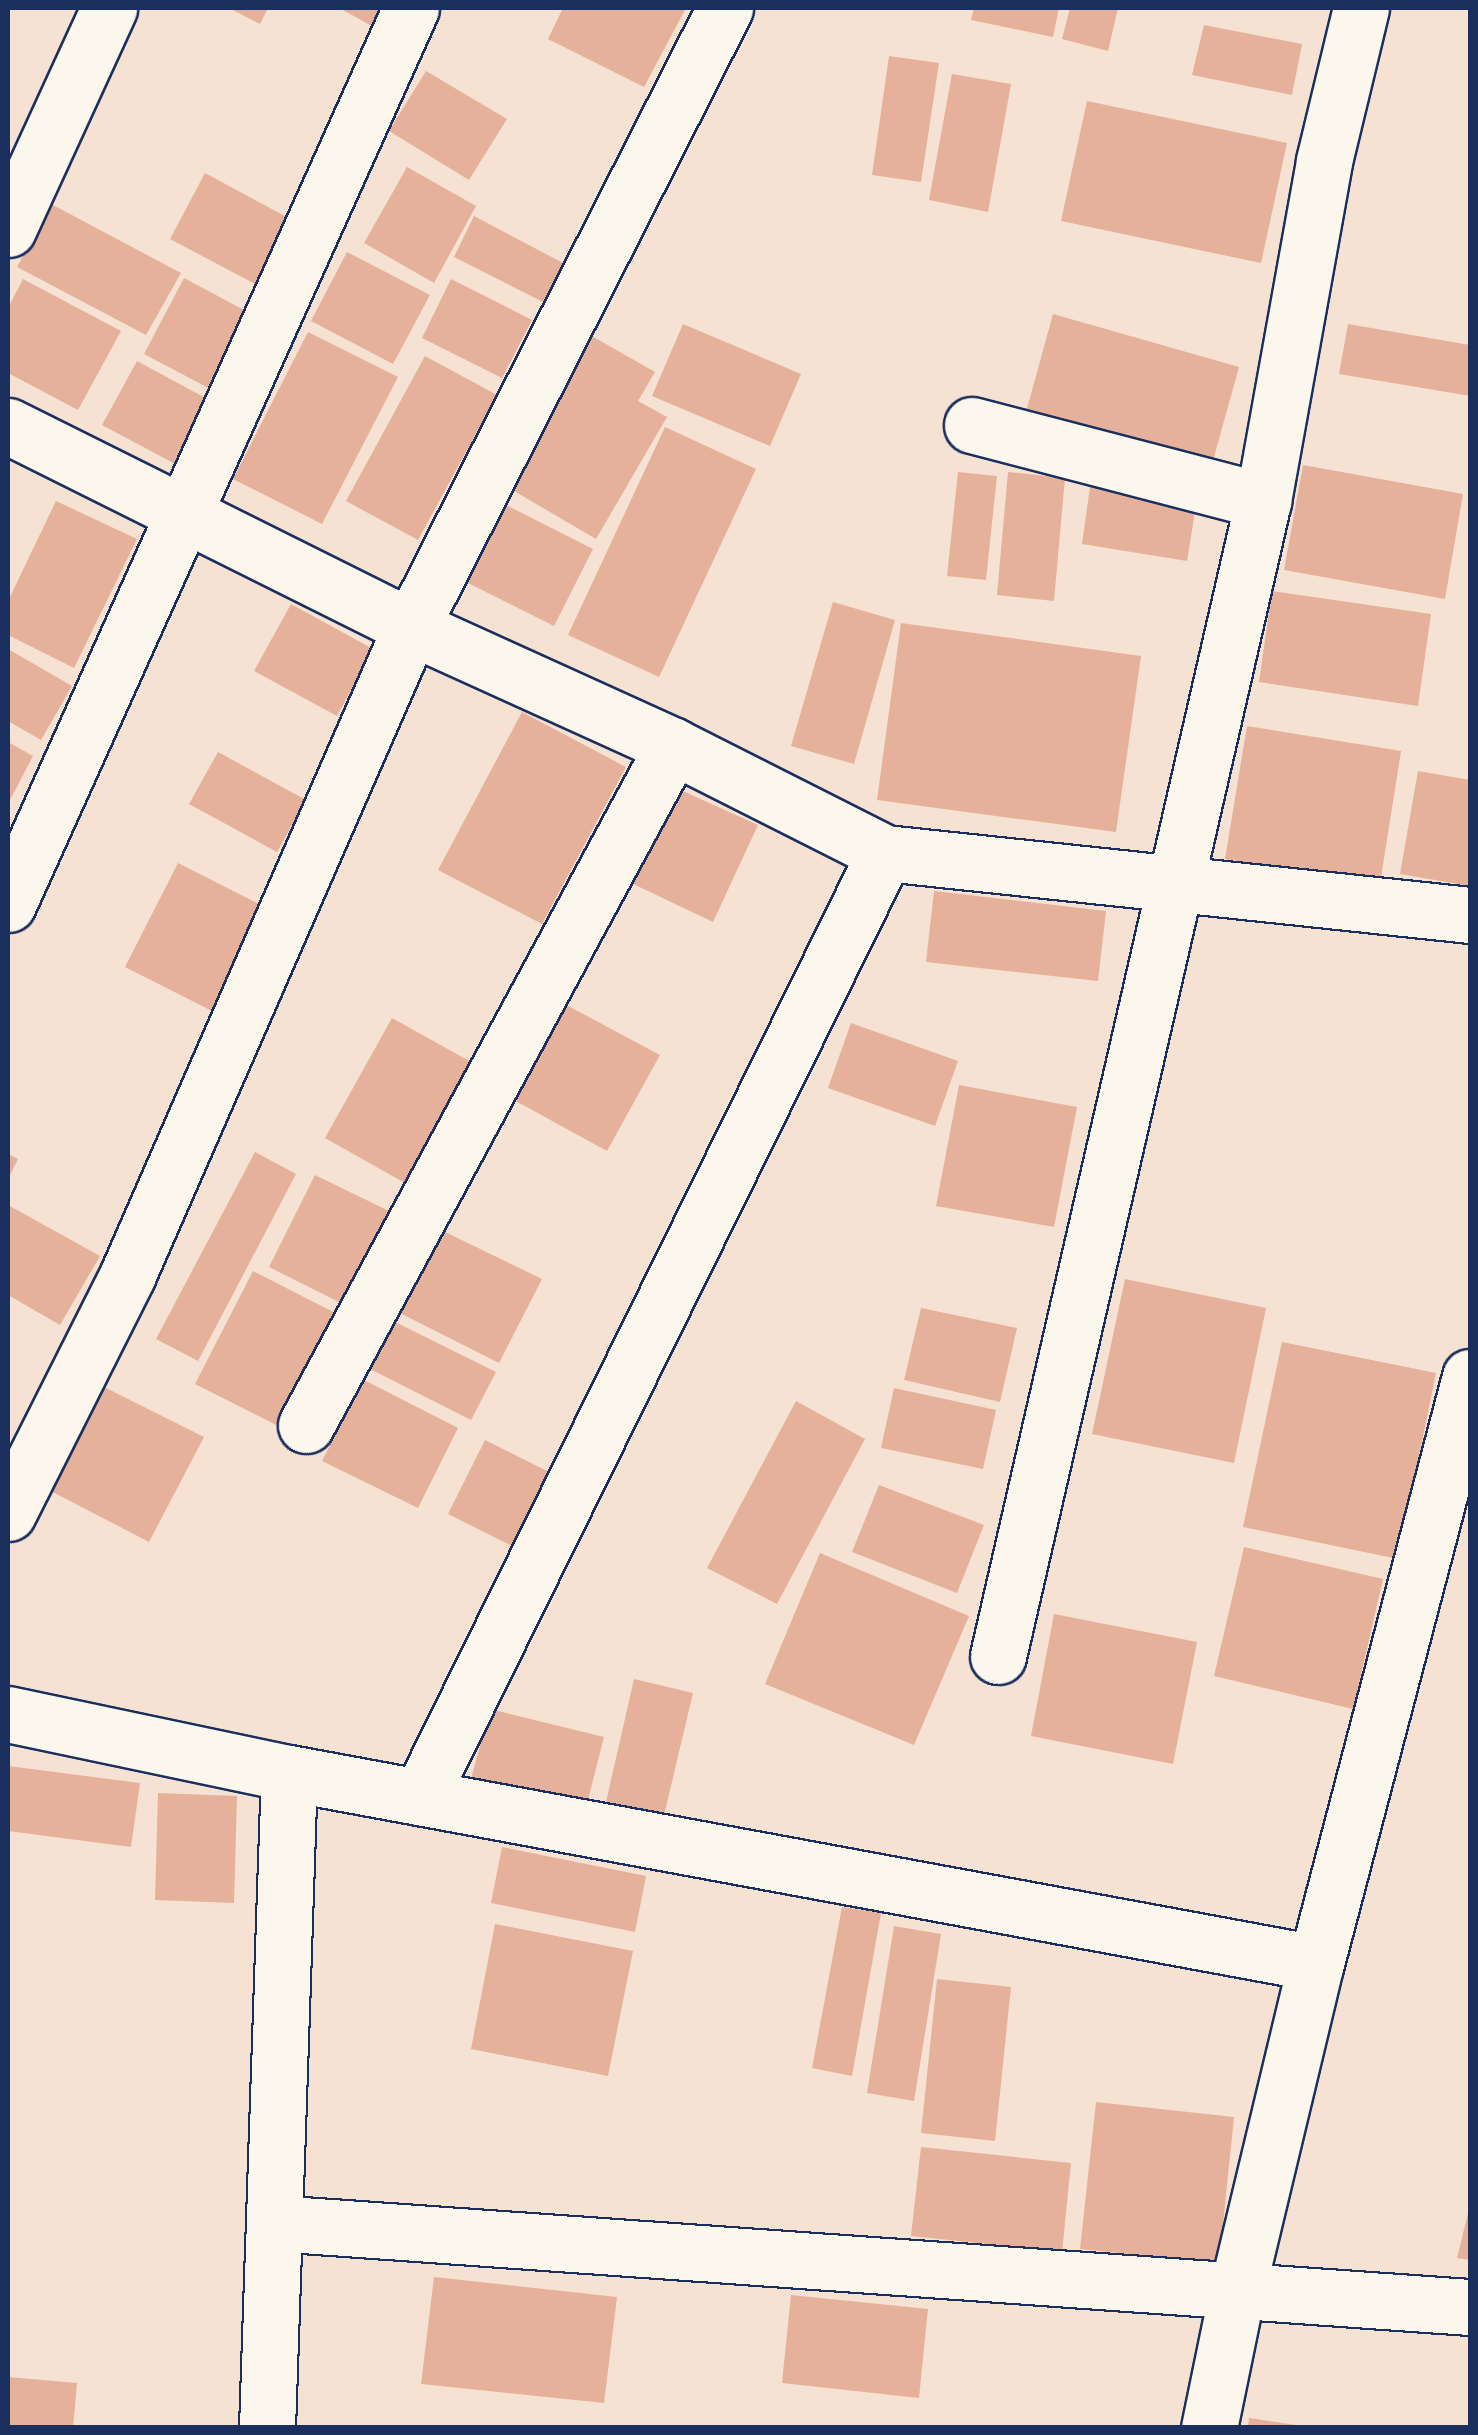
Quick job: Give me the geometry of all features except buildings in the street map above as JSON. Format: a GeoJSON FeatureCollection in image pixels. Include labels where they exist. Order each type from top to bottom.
{"type":"FeatureCollection","features":[{"type":"Feature","properties":{"kind":"street"},"geometry":{"type":"LineString","coordinates":[[8,230],[109,8]]}},
{"type":"Feature","properties":{"kind":"street"},"geometry":{"type":"LineString","coordinates":[[8,904],[411,8]]}},
{"type":"Feature","properties":{"kind":"street"},"geometry":{"type":"LineString","coordinates":[[8,1514],[128,1274],[411,626],[725,8]]}},
{"type":"Feature","properties":{"kind":"street"},"geometry":{"type":"LineString","coordinates":[[998,1656],[1263,502],[1324,162],[1360,8]]}},
{"type":"Feature","properties":{"kind":"street"},"geometry":{"type":"LineString","coordinates":[[972,425],[1263,502]]}},
{"type":"Feature","properties":{"kind":"street"},"geometry":{"type":"LineString","coordinates":[[8,426],[411,626],[673,746],[885,853],[1470,915]]}},
{"type":"Feature","properties":{"kind":"street"},"geometry":{"type":"LineString","coordinates":[[306,1425],[673,746]]}},
{"type":"Feature","properties":{"kind":"street"},"geometry":{"type":"LineString","coordinates":[[420,1797],[885,853]]}},
{"type":"Feature","properties":{"kind":"street"},"geometry":{"type":"LineString","coordinates":[[1210,2428],[1237,2290],[1316,1963],[1470,1376]]}},
{"type":"Feature","properties":{"kind":"street"},"geometry":{"type":"LineString","coordinates":[[8,1714],[289,1773],[1316,1963]]}},
{"type":"Feature","properties":{"kind":"street"},"geometry":{"type":"LineString","coordinates":[[267,2428],[289,1773]]}},
{"type":"Feature","properties":{"kind":"street"},"geometry":{"type":"LineString","coordinates":[[274,2223],[1470,2307]]}}]}
